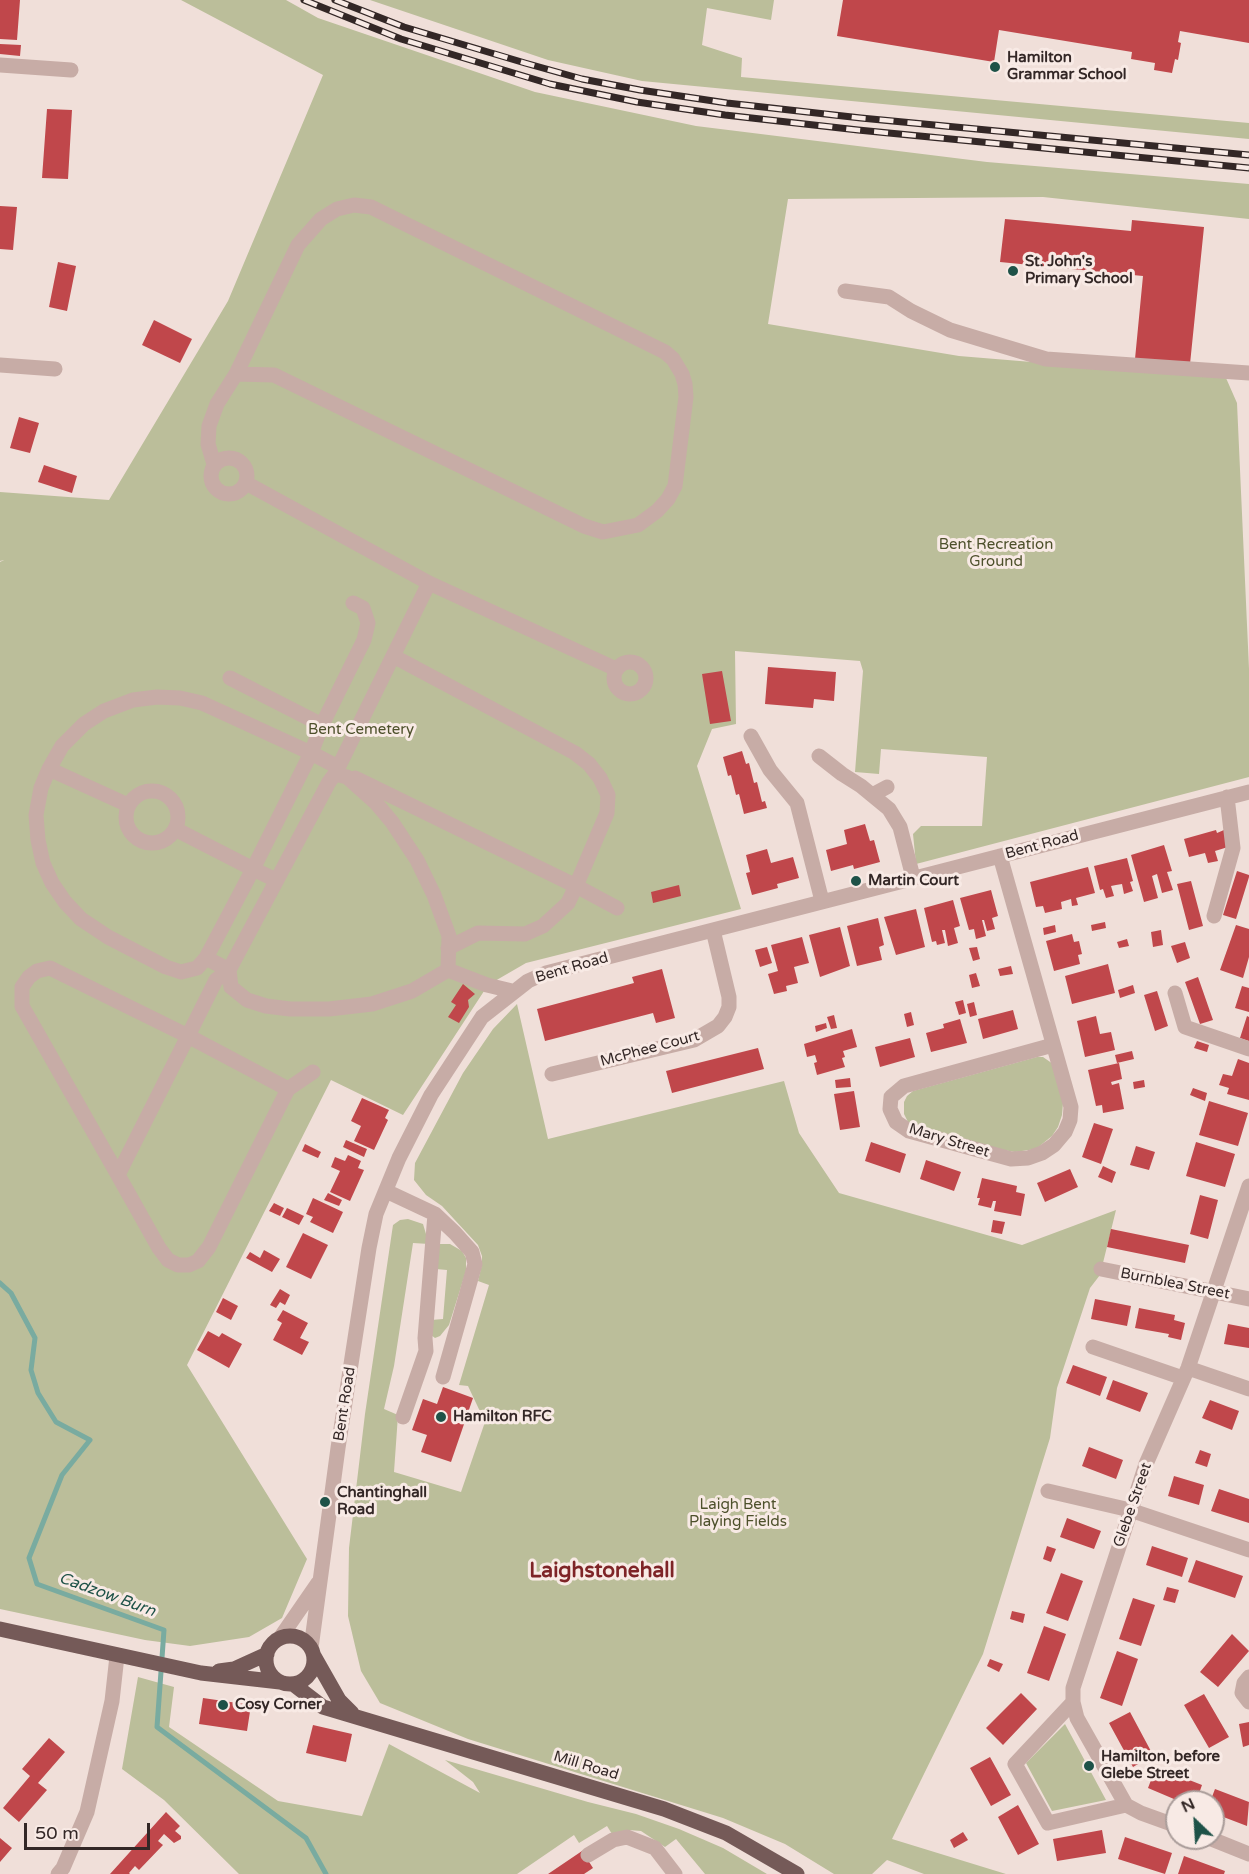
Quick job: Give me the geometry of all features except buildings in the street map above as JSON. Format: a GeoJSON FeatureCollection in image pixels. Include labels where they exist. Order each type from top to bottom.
{"type":"FeatureCollection","features":[{"type":"Feature","properties":{"kind":"main road"},"geometry":{"type":"LineString","coordinates":[[0,1629],[201,1673],[287,1683],[301,1682],[312,1671],[313,1652]]}},
{"type":"Feature","properties":{"kind":"main road"},"geometry":{"type":"LineString","coordinates":[[287,1683],[271,1675],[267,1665],[267,1654],[272,1644],[280,1638],[297,1637],[305,1641],[339,1700],[355,1716]]}},
{"type":"Feature","properties":{"kind":"main road"},"geometry":{"type":"LineString","coordinates":[[201,1673],[234,1669],[267,1654]]}},
{"type":"Feature","properties":{"kind":"main road","name":"Mill Road"},"geometry":{"type":"LineString","coordinates":[[287,1683],[323,1707],[664,1809],[726,1833],[797,1874]]}},
{"type":"Feature","properties":{"kind":"street"},"geometry":{"type":"LineString","coordinates":[[0,65],[71,70]]}},
{"type":"Feature","properties":{"kind":"street"},"geometry":{"type":"LineString","coordinates":[[214,464],[231,457],[239,460],[245,467],[246,483],[236,493],[225,494],[217,490],[210,478],[214,464],[208,444],[209,426],[217,404],[236,374],[298,245],[321,219],[337,209],[354,205],[370,207],[665,351],[677,366],[685,384],[686,397],[675,486],[668,499],[657,511],[638,525],[603,532],[584,526],[274,375],[236,374]]}},
{"type":"Feature","properties":{"kind":"street"},"geometry":{"type":"LineString","coordinates":[[846,291],[889,297],[911,311],[950,330],[1046,359],[1249,373]]}},
{"type":"Feature","properties":{"kind":"street"},"geometry":{"type":"LineString","coordinates":[[0,364],[55,369]]}},
{"type":"Feature","properties":{"kind":"street"},"geometry":{"type":"LineString","coordinates":[[246,483],[429,583],[616,669]]}},
{"type":"Feature","properties":{"kind":"street"},"geometry":{"type":"LineString","coordinates":[[118,1175],[216,980],[229,970],[276,880],[340,772],[429,583]]}},
{"type":"Feature","properties":{"kind":"street"},"geometry":{"type":"LineString","coordinates":[[353,603],[363,608],[368,623],[364,640],[311,753],[253,869],[206,958],[197,968],[181,972],[166,967],[108,937],[81,920],[52,883],[43,863],[36,815],[41,788],[48,769],[62,746],[104,711],[133,700],[157,697],[180,698],[202,703],[311,753],[340,772],[376,803],[392,822],[417,860],[434,895],[448,936],[448,970]]}},
{"type":"Feature","properties":{"kind":"street"},"geometry":{"type":"LineString","coordinates":[[393,656],[575,753],[589,764],[600,778],[608,795],[607,813],[568,903],[543,926],[525,934],[478,933],[448,948]]}},
{"type":"Feature","properties":{"kind":"street"},"geometry":{"type":"LineString","coordinates":[[230,678],[322,726]]}},
{"type":"Feature","properties":{"kind":"street"},"geometry":{"type":"LineString","coordinates":[[751,736],[770,770],[797,803],[822,901]]}},
{"type":"Feature","properties":{"kind":"street"},"geometry":{"type":"LineString","coordinates":[[819,756],[899,818],[913,878]]}},
{"type":"Feature","properties":{"kind":"street"},"geometry":{"type":"LineString","coordinates":[[48,769],[128,805]]}},
{"type":"Feature","properties":{"kind":"street"},"geometry":{"type":"LineString","coordinates":[[340,772],[617,908]]}},
{"type":"Feature","properties":{"kind":"street"},"geometry":{"type":"LineString","coordinates":[[872,795],[886,787]]}},
{"type":"Feature","properties":{"kind":"street"},"geometry":{"type":"LineString","coordinates":[[147,791],[158,791],[169,797],[176,806],[178,817],[175,829],[167,837],[157,842],[145,842],[135,837],[128,827],[126,816],[128,805],[136,796],[147,791]]}},
{"type":"Feature","properties":{"kind":"street","name":"Bent Road"},"geometry":{"type":"LineString","coordinates":[[313,1652],[320,1580],[376,1214],[399,1158],[431,1095],[482,1017],[513,991],[546,973],[1249,792]]}},
{"type":"Feature","properties":{"kind":"street"},"geometry":{"type":"LineString","coordinates":[[1214,916],[1233,848],[1227,797]]}},
{"type":"Feature","properties":{"kind":"street"},"geometry":{"type":"LineString","coordinates":[[175,829],[276,880]]}},
{"type":"Feature","properties":{"kind":"street","name":"Mary Street"},"geometry":{"type":"LineString","coordinates":[[1000,856],[1071,1107],[1070,1120],[1065,1132],[1054,1145],[1042,1153],[1028,1158],[1011,1159],[909,1131],[896,1122],[890,1109],[891,1097],[904,1086],[1053,1046]]}},
{"type":"Feature","properties":{"kind":"street","name":"McPhee Court"},"geometry":{"type":"LineString","coordinates":[[552,1074],[694,1040],[718,1026],[729,1007],[729,997],[713,930]]}},
{"type":"Feature","properties":{"kind":"street"},"geometry":{"type":"LineString","coordinates":[[206,958],[229,970]]}},
{"type":"Feature","properties":{"kind":"street"},"geometry":{"type":"LineString","coordinates":[[288,1089],[51,968],[37,971],[29,976],[22,987],[20,998],[22,1006],[159,1248],[168,1260],[178,1265],[189,1265],[198,1261],[209,1247],[288,1089],[313,1072]]}},
{"type":"Feature","properties":{"kind":"street"},"geometry":{"type":"LineString","coordinates":[[229,970],[231,987],[248,1000],[266,1006],[290,1009],[329,1009],[372,1004],[412,991],[448,970]]}},
{"type":"Feature","properties":{"kind":"street"},"geometry":{"type":"LineString","coordinates":[[448,970],[488,985],[513,991]]}},
{"type":"Feature","properties":{"kind":"street"},"geometry":{"type":"LineString","coordinates":[[1175,993],[1185,1027],[1249,1049]]}},
{"type":"Feature","properties":{"kind":"street","name":"Glebe Street"},"geometry":{"type":"LineString","coordinates":[[1126,1805],[1077,1718],[1072,1688],[1146,1464],[1186,1373],[1249,1186]]}},
{"type":"Feature","properties":{"kind":"street"},"geometry":{"type":"LineString","coordinates":[[386,1191],[435,1214],[472,1252],[475,1264],[443,1377]]}},
{"type":"Feature","properties":{"kind":"street"},"geometry":{"type":"LineString","coordinates":[[403,1417],[426,1351],[425,1338],[435,1214]]}},
{"type":"Feature","properties":{"kind":"street","name":"Burnblea Street"},"geometry":{"type":"LineString","coordinates":[[1101,1269],[1249,1299]]}},
{"type":"Feature","properties":{"kind":"street"},"geometry":{"type":"LineString","coordinates":[[1093,1347],[1249,1389]]}},
{"type":"Feature","properties":{"kind":"street"},"geometry":{"type":"LineString","coordinates":[[1048,1491],[1130,1510],[1249,1550]]}},
{"type":"Feature","properties":{"kind":"street","name":"Bent Road"},"geometry":{"type":"LineString","coordinates":[[280,1638],[320,1580]]}},
{"type":"Feature","properties":{"kind":"street"},"geometry":{"type":"LineString","coordinates":[[58,1874],[63,1868],[87,1812],[112,1701],[117,1656]]}},
{"type":"Feature","properties":{"kind":"street"},"geometry":{"type":"LineString","coordinates":[[1249,1677],[1244,1683],[1242,1693],[1249,1702]]}},
{"type":"Feature","properties":{"kind":"street"},"geometry":{"type":"LineString","coordinates":[[1073,1702],[1015,1764],[1048,1823],[1126,1805],[1165,1822]]}},
{"type":"Feature","properties":{"kind":"street"},"geometry":{"type":"LineString","coordinates":[[588,1855],[613,1840],[627,1837],[656,1848],[675,1874]]}},
{"type":"Feature","properties":{"kind":"street"},"geometry":{"type":"LineString","coordinates":[[1225,1844],[1249,1854]]}},
{"type":"Feature","properties":{"kind":"green space"},"geometry":{"type":"Polygon","coordinates":[[[181,0],[286,0],[318,18],[535,92],[696,126],[987,162],[1249,184],[1249,219],[1043,197],[788,199],[768,324],[959,356],[1226,378],[1237,403],[1249,669],[1249,777],[916,864],[913,834],[921,826],[982,826],[987,757],[881,749],[879,774],[855,772],[863,671],[860,661],[735,651],[736,724],[712,729],[697,766],[741,909],[526,963],[488,985],[403,1115],[331,1080],[187,1365],[307,1559],[282,1618],[249,1637],[190,1646],[145,1640],[0,1609],[0,562],[4,560],[0,561],[0,492],[109,500],[228,301],[323,75],[181,0]]]}},
{"type":"Feature","properties":{"kind":"green space"},"geometry":{"type":"Polygon","coordinates":[[[370,0],[774,0],[771,20],[707,8],[702,45],[742,58],[741,77],[1249,123],[1249,139],[642,81],[548,60],[370,0]]]}},
{"type":"Feature","properties":{"kind":"green space","name":"Laigh Bent Playing Fields"},"geometry":{"type":"Polygon","coordinates":[[[517,1004],[548,1139],[784,1081],[799,1133],[839,1193],[1022,1245],[1116,1210],[1100,1275],[1090,1288],[1057,1388],[1050,1438],[983,1654],[892,1839],[1006,1874],[924,1874],[887,1860],[872,1874],[834,1874],[785,1844],[723,1818],[468,1739],[380,1703],[361,1671],[348,1616],[349,1548],[365,1414],[393,1225],[400,1220],[408,1219],[423,1224],[429,1244],[413,1243],[394,1366],[384,1409],[398,1415],[394,1472],[461,1492],[485,1422],[468,1386],[459,1385],[489,1285],[478,1281],[482,1256],[478,1245],[442,1206],[426,1195],[414,1180],[415,1163],[463,1073],[493,1029],[517,1004]]]}},
{"type":"Feature","properties":{"kind":"green space"},"geometry":{"type":"Polygon","coordinates":[[[1043,1057],[1053,1064],[1063,1103],[1058,1127],[1052,1136],[1036,1149],[1015,1152],[1003,1150],[918,1128],[908,1122],[904,1114],[904,1102],[913,1091],[1043,1057]]]}},
{"type":"Feature","properties":{"kind":"green space"},"geometry":{"type":"Polygon","coordinates":[[[439,1244],[450,1244],[462,1251],[466,1258],[466,1271],[449,1325],[440,1336],[435,1338],[431,1335],[431,1320],[443,1319],[447,1270],[436,1269],[439,1244]]]}},
{"type":"Feature","properties":{"kind":"green space"},"geometry":{"type":"Polygon","coordinates":[[[138,1677],[174,1687],[169,1727],[278,1801],[362,1816],[389,1744],[480,1793],[473,1782],[445,1760],[636,1814],[679,1829],[723,1848],[767,1874],[705,1874],[676,1839],[665,1847],[641,1831],[629,1830],[612,1834],[607,1826],[579,1843],[574,1835],[517,1874],[239,1874],[164,1800],[122,1769],[138,1677]]]}},
{"type":"Feature","properties":{"kind":"green space"},"geometry":{"type":"Polygon","coordinates":[[[1065,1724],[1106,1800],[1052,1811],[1026,1763],[1065,1724]]]}},
{"type":"Feature","properties":{"kind":"waterway","name":"Cadzow Burn"},"geometry":{"type":"LineString","coordinates":[[0,1283],[11,1293],[35,1338],[31,1370],[38,1393],[56,1422],[90,1440],[62,1475],[29,1558],[37,1584],[164,1630],[157,1727],[306,1838],[326,1874]]}},
{"type":"Feature","properties":{"kind":"railway"},"geometry":{"type":"LineString","coordinates":[[304,0],[401,39],[550,84],[637,102],[725,115],[858,130],[1249,168]]}},
{"type":"Feature","properties":{"kind":"railway"},"geometry":{"type":"LineString","coordinates":[[335,0],[404,27],[525,63],[582,79],[640,90],[727,103],[861,118],[1249,155]]}},
{"type":"Feature","properties":{"kind":"place","name":"Hamilton Grammar School"},"geometry":{"type":"Point","coordinates":[995,67]}},
{"type":"Feature","properties":{"kind":"place","name":"St. John's Primary School"},"geometry":{"type":"Point","coordinates":[1013,271]}},
{"type":"Feature","properties":{"kind":"place","name":"Martin Court"},"geometry":{"type":"Point","coordinates":[856,881]}},
{"type":"Feature","properties":{"kind":"place","name":"Hamilton RFC"},"geometry":{"type":"Point","coordinates":[441,1417]}},
{"type":"Feature","properties":{"kind":"place","name":"Chantinghall Road"},"geometry":{"type":"Point","coordinates":[325,1502]}},
{"type":"Feature","properties":{"kind":"place","name":"Cosy Corner"},"geometry":{"type":"Point","coordinates":[223,1705]}},
{"type":"Feature","properties":{"kind":"place","name":"Hamilton, before Glebe Street"},"geometry":{"type":"Point","coordinates":[1089,1766]}},
{"type":"Feature","properties":{"kind":"district","name":"Laighstonehall"},"geometry":{"type":"Point","coordinates":[602,1571]}},
{"type":"Feature","properties":{"kind":"park label","name":"Bent Recreation Ground"},"geometry":{"type":"Point","coordinates":[996,554]}},
{"type":"Feature","properties":{"kind":"park label","name":"Bent Cemetery"},"geometry":{"type":"Point","coordinates":[361,730]}}]}
